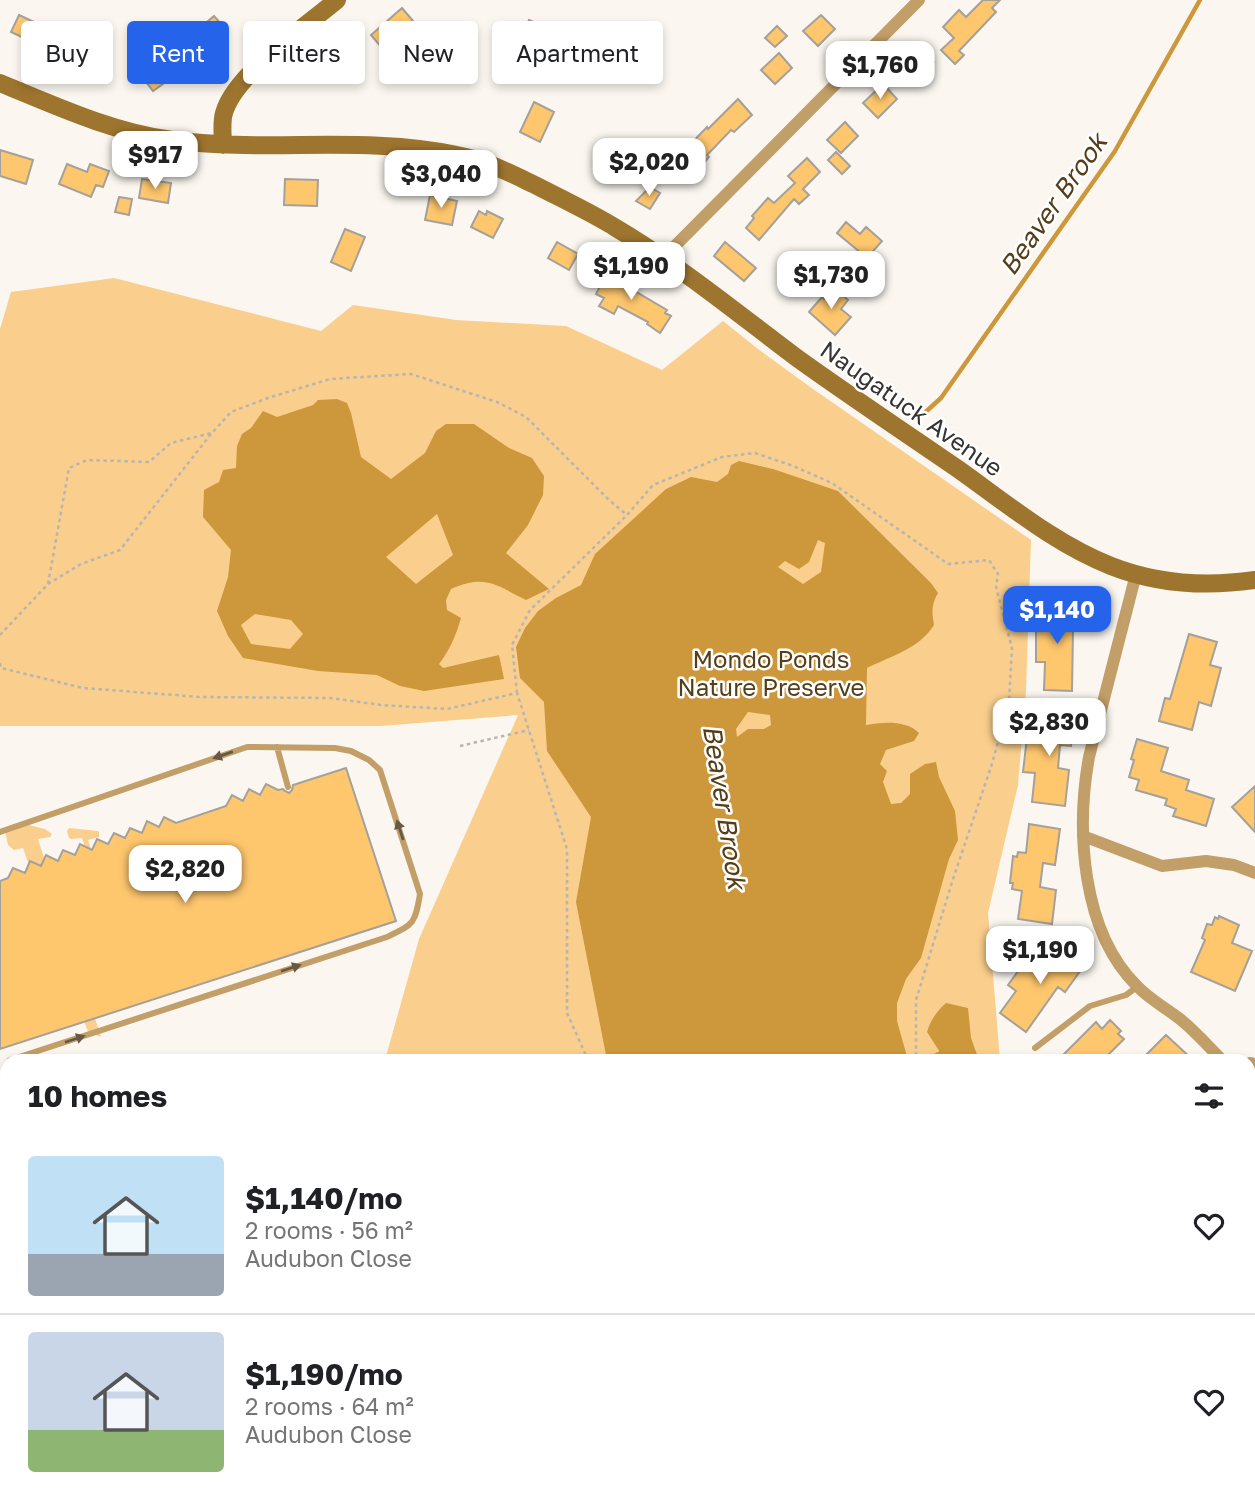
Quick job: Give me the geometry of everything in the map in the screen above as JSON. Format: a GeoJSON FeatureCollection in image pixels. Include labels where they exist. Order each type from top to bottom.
{"type":"FeatureCollection","features":[{"type":"Feature","properties":{"kind":"main road"},"geometry":{"type":"LineString","coordinates":[[223,145],[223,114],[241,84],[257,65],[337,0]]}},
{"type":"Feature","properties":{"kind":"main road","name":"Naugatuck Avenue"},"geometry":{"type":"LineString","coordinates":[[0,83],[80,116],[170,140],[223,145],[406,148],[460,155],[494,166],[560,197],[663,258],[807,365],[1084,554],[1136,574],[1184,583],[1255,580]]}},
{"type":"Feature","properties":{"kind":"street"},"geometry":{"type":"LineString","coordinates":[[663,258],[919,0]]}},
{"type":"Feature","properties":{"kind":"street"},"geometry":{"type":"LineString","coordinates":[[1136,574],[1089,757],[1084,793],[1084,862],[1105,943],[1119,965],[1137,987],[1181,1020],[1216,1054]]}},
{"type":"Feature","properties":{"kind":"street"},"geometry":{"type":"LineString","coordinates":[[1083,836],[1162,866],[1206,860],[1234,865],[1255,873]]}},
{"type":"Feature","properties":{"kind":"lane"},"geometry":{"type":"LineString","coordinates":[[0,832],[247,747],[335,748],[351,751],[369,760],[380,770],[420,894],[417,911],[410,926],[387,937],[29,1054]]}},
{"type":"Feature","properties":{"kind":"lane"},"geometry":{"type":"LineString","coordinates":[[277,747],[288,787]]}},
{"type":"Feature","properties":{"kind":"lane"},"geometry":{"type":"LineString","coordinates":[[1035,1048],[1090,1006],[1126,995],[1137,987]]}},
{"type":"Feature","properties":{"kind":"path"},"geometry":{"type":"LineString","coordinates":[[0,635],[48,584],[81,564],[120,550],[212,432],[231,412],[330,379],[411,374],[497,402],[526,417],[627,515]]}},
{"type":"Feature","properties":{"kind":"path"},"geometry":{"type":"LineString","coordinates":[[48,584],[69,468],[87,460],[149,461],[171,443],[212,432]]}},
{"type":"Feature","properties":{"kind":"path"},"geometry":{"type":"LineString","coordinates":[[517,693],[512,645],[530,610],[627,515],[653,485],[722,457],[755,453],[832,483],[948,564],[989,560],[998,574],[996,587],[1012,648],[1009,702],[992,764],[916,1000],[915,1054]]}},
{"type":"Feature","properties":{"kind":"path"},"geometry":{"type":"LineString","coordinates":[[460,746],[529,730]]}},
{"type":"Feature","properties":{"kind":"green space","name":"Mondo Ponds Nature Preserve"},"geometry":{"type":"Polygon","coordinates":[[[114,278],[321,331],[353,305],[456,320],[566,326],[662,370],[723,321],[813,389],[1031,540],[1026,691],[1018,785],[988,913],[1000,1054],[387,1054],[419,939],[518,715],[381,726],[0,726],[0,329],[11,292],[114,278]]]}},
{"type":"Feature","properties":{"kind":"green space"},"geometry":{"type":"Polygon","coordinates":[[[29,825],[45,829],[52,834],[50,837],[38,839],[101,1037],[88,1032],[23,848],[14,850],[8,845],[5,831],[29,825]]]}},
{"type":"Feature","properties":{"kind":"green space"},"geometry":{"type":"Polygon","coordinates":[[[69,828],[99,832],[99,837],[88,840],[136,985],[132,986],[82,838],[69,838],[69,828]]]}},
{"type":"Feature","properties":{"kind":"water"},"geometry":{"type":"Polygon","coordinates":[[[337,399],[347,403],[361,457],[391,479],[425,453],[436,431],[446,424],[474,424],[509,448],[532,458],[544,476],[543,495],[528,525],[506,553],[549,589],[526,600],[490,583],[473,582],[451,589],[446,600],[447,610],[461,618],[452,642],[439,664],[443,668],[499,655],[504,679],[424,691],[400,686],[377,675],[318,671],[243,658],[228,636],[217,611],[228,577],[231,550],[203,517],[204,490],[219,482],[223,470],[236,468],[237,446],[242,434],[251,428],[263,411],[277,417],[313,405],[318,400],[337,399]],[[437,514],[386,557],[416,584],[453,555],[437,514]],[[255,614],[241,625],[251,644],[290,649],[303,634],[291,620],[255,614]]]}},
{"type":"Feature","properties":{"kind":"water"},"geometry":{"type":"Polygon","coordinates":[[[739,461],[773,469],[838,491],[938,593],[933,609],[934,625],[928,633],[904,651],[867,668],[866,725],[901,724],[919,733],[914,741],[886,750],[880,764],[887,771],[883,782],[891,804],[901,803],[910,794],[910,774],[925,764],[936,762],[939,777],[955,811],[958,840],[949,859],[921,958],[906,979],[897,1003],[897,1021],[906,1054],[606,1054],[576,902],[591,817],[547,751],[544,702],[520,678],[516,647],[525,628],[538,611],[581,585],[595,554],[666,489],[691,477],[717,482],[728,474],[731,465],[739,461]],[[818,540],[809,562],[799,569],[785,561],[778,567],[803,584],[821,572],[825,543],[818,540]],[[748,712],[736,729],[737,737],[748,729],[764,729],[771,725],[770,715],[748,712]]]}},
{"type":"Feature","properties":{"kind":"water"},"geometry":{"type":"Polygon","coordinates":[[[946,1003],[968,1008],[971,1038],[977,1054],[941,1054],[927,1032],[946,1003]]]}},
{"type":"Feature","properties":{"kind":"building"},"geometry":{"type":"Polygon","coordinates":[[[983,0],[1000,0],[992,8],[996,12],[959,51],[964,55],[955,64],[941,50],[954,38],[943,27],[959,10],[966,17],[983,0]]]}},
{"type":"Feature","properties":{"kind":"building"},"geometry":{"type":"Polygon","coordinates":[[[402,8],[413,21],[387,21],[402,8]]]}},
{"type":"Feature","properties":{"kind":"building"},"geometry":{"type":"Polygon","coordinates":[[[19,15],[32,21],[21,21],[21,37],[11,32],[19,15]]]}},
{"type":"Feature","properties":{"kind":"building"},"geometry":{"type":"Polygon","coordinates":[[[821,15],[835,29],[818,46],[803,31],[821,15]]]}},
{"type":"Feature","properties":{"kind":"building"},"geometry":{"type":"Polygon","coordinates":[[[777,26],[787,36],[775,47],[765,38],[777,26]]]}},
{"type":"Feature","properties":{"kind":"building"},"geometry":{"type":"Polygon","coordinates":[[[379,28],[379,44],[371,35],[379,28]]]}},
{"type":"Feature","properties":{"kind":"building"},"geometry":{"type":"Polygon","coordinates":[[[920,48],[934,62],[914,83],[903,73],[907,69],[903,64],[920,48]]]}},
{"type":"Feature","properties":{"kind":"building"},"geometry":{"type":"Polygon","coordinates":[[[779,53],[792,68],[775,84],[761,70],[779,53]]]}},
{"type":"Feature","properties":{"kind":"building"},"geometry":{"type":"Polygon","coordinates":[[[148,84],[163,84],[153,91],[148,84]]]}},
{"type":"Feature","properties":{"kind":"building"},"geometry":{"type":"Polygon","coordinates":[[[883,84],[897,99],[878,118],[863,103],[883,84]]]}},
{"type":"Feature","properties":{"kind":"building"},"geometry":{"type":"Polygon","coordinates":[[[738,99],[752,115],[734,132],[731,130],[707,155],[709,157],[694,174],[677,158],[738,99]]]}},
{"type":"Feature","properties":{"kind":"building"},"geometry":{"type":"Polygon","coordinates":[[[534,102],[554,112],[540,142],[520,132],[534,102]]]}},
{"type":"Feature","properties":{"kind":"building"},"geometry":{"type":"Polygon","coordinates":[[[845,122],[858,136],[841,153],[827,140],[845,122]]]}},
{"type":"Feature","properties":{"kind":"building"},"geometry":{"type":"Polygon","coordinates":[[[0,150],[33,160],[26,184],[0,176],[0,150]]]}},
{"type":"Feature","properties":{"kind":"building"},"geometry":{"type":"Polygon","coordinates":[[[836,152],[850,166],[842,174],[828,160],[836,152]]]}},
{"type":"Feature","properties":{"kind":"building"},"geometry":{"type":"Polygon","coordinates":[[[807,158],[820,172],[803,189],[809,195],[799,204],[794,199],[759,240],[746,228],[754,218],[752,216],[768,198],[774,203],[795,183],[788,176],[807,158]]]}},
{"type":"Feature","properties":{"kind":"building"},"geometry":{"type":"Polygon","coordinates":[[[67,164],[87,172],[90,164],[109,171],[103,187],[96,185],[91,197],[59,184],[67,164]]]}},
{"type":"Feature","properties":{"kind":"building"},"geometry":{"type":"Polygon","coordinates":[[[142,179],[171,183],[168,203],[139,198],[142,179]]]}},
{"type":"Feature","properties":{"kind":"building"},"geometry":{"type":"Polygon","coordinates":[[[285,179],[318,180],[317,206],[284,205],[285,179]]]}},
{"type":"Feature","properties":{"kind":"building"},"geometry":{"type":"Polygon","coordinates":[[[650,187],[660,193],[650,209],[636,201],[650,187]]]}},
{"type":"Feature","properties":{"kind":"building"},"geometry":{"type":"Polygon","coordinates":[[[430,195],[457,201],[452,225],[425,220],[430,195]]]}},
{"type":"Feature","properties":{"kind":"building"},"geometry":{"type":"Polygon","coordinates":[[[119,197],[132,199],[129,215],[115,212],[119,197]]]}},
{"type":"Feature","properties":{"kind":"building"},"geometry":{"type":"Polygon","coordinates":[[[479,211],[486,215],[487,211],[503,219],[493,238],[471,227],[479,211]]]}},
{"type":"Feature","properties":{"kind":"building"},"geometry":{"type":"Polygon","coordinates":[[[846,222],[860,234],[866,227],[882,241],[867,258],[837,233],[846,222]]]}},
{"type":"Feature","properties":{"kind":"building"},"geometry":{"type":"Polygon","coordinates":[[[345,229],[365,237],[351,271],[331,262],[345,229]]]}},
{"type":"Feature","properties":{"kind":"building"},"geometry":{"type":"Polygon","coordinates":[[[557,242],[578,254],[569,270],[548,258],[557,242]]]}},
{"type":"Feature","properties":{"kind":"building"},"geometry":{"type":"Polygon","coordinates":[[[725,242],[756,268],[744,281],[714,256],[725,242]]]}},
{"type":"Feature","properties":{"kind":"building"},"geometry":{"type":"Polygon","coordinates":[[[608,271],[620,277],[618,281],[667,310],[665,313],[671,316],[660,333],[647,324],[648,322],[618,306],[614,314],[599,306],[604,298],[596,294],[608,271]]]}},
{"type":"Feature","properties":{"kind":"building"},"geometry":{"type":"Polygon","coordinates":[[[834,288],[848,300],[841,309],[851,317],[835,335],[809,312],[834,288]]]}},
{"type":"Feature","properties":{"kind":"building"},"geometry":{"type":"Polygon","coordinates":[[[1047,602],[1075,602],[1072,691],[1044,690],[1045,662],[1036,662],[1036,623],[1047,623],[1047,602]]]}},
{"type":"Feature","properties":{"kind":"building"},"geometry":{"type":"Polygon","coordinates":[[[1189,634],[1217,642],[1210,665],[1221,668],[1211,706],[1199,702],[1192,730],[1159,721],[1165,698],[1170,699],[1189,634]]]}},
{"type":"Feature","properties":{"kind":"building"},"geometry":{"type":"Polygon","coordinates":[[[1042,712],[1075,715],[1071,746],[1060,745],[1058,768],[1069,770],[1065,806],[1032,802],[1035,773],[1023,772],[1027,737],[1039,738],[1042,712]]]}},
{"type":"Feature","properties":{"kind":"building"},"geometry":{"type":"Polygon","coordinates":[[[1137,739],[1168,748],[1161,771],[1189,780],[1186,790],[1214,799],[1206,826],[1173,816],[1176,809],[1165,805],[1167,799],[1136,790],[1139,780],[1129,777],[1137,739]]]}},
{"type":"Feature","properties":{"kind":"building"},"geometry":{"type":"Polygon","coordinates":[[[346,768],[396,921],[0,1049],[0,881],[8,878],[13,868],[25,873],[30,861],[41,866],[46,855],[58,861],[63,850],[75,855],[80,844],[92,850],[97,839],[108,844],[114,833],[125,838],[130,828],[142,833],[147,821],[159,827],[164,817],[176,823],[226,806],[232,795],[243,801],[249,789],[260,795],[266,784],[289,793],[293,785],[346,768]]]}},
{"type":"Feature","properties":{"kind":"building"},"geometry":{"type":"Polygon","coordinates":[[[1255,786],[1255,832],[1232,807],[1255,786]]]}},
{"type":"Feature","properties":{"kind":"building"},"geometry":{"type":"Polygon","coordinates":[[[1029,824],[1060,829],[1055,865],[1043,863],[1040,887],[1056,890],[1052,924],[1018,919],[1022,891],[1012,889],[1013,883],[1010,883],[1013,856],[1017,857],[1018,852],[1026,853],[1029,824]]]}},
{"type":"Feature","properties":{"kind":"building"},"geometry":{"type":"Polygon","coordinates":[[[1219,916],[1239,925],[1232,943],[1252,951],[1235,991],[1191,972],[1205,940],[1202,938],[1207,924],[1212,925],[1215,917],[1218,919],[1219,916]]]}},
{"type":"Feature","properties":{"kind":"building"},"geometry":{"type":"Polygon","coordinates":[[[1060,944],[1086,963],[1065,992],[1058,987],[1026,1032],[1000,1013],[1016,991],[1008,985],[1029,956],[1044,967],[1060,944]]]}},
{"type":"Feature","properties":{"kind":"building"},"geometry":{"type":"Polygon","coordinates":[[[1110,1020],[1121,1031],[1118,1034],[1124,1039],[1109,1054],[1064,1054],[1096,1022],[1102,1029],[1110,1020]]]}},
{"type":"Feature","properties":{"kind":"building"},"geometry":{"type":"Polygon","coordinates":[[[1166,1035],[1187,1054],[1147,1054],[1166,1035]]]}},
{"type":"Feature","properties":{"kind":"waterway","name":"Beaver Brook"},"geometry":{"type":"LineString","coordinates":[[919,418],[941,398],[1115,151],[1200,0]]}},
{"type":"Feature","properties":{"kind":"waterway","name":"Beaver Brook"},"geometry":{"type":"LineString","coordinates":[[939,1054],[945,1054]]}}]}
